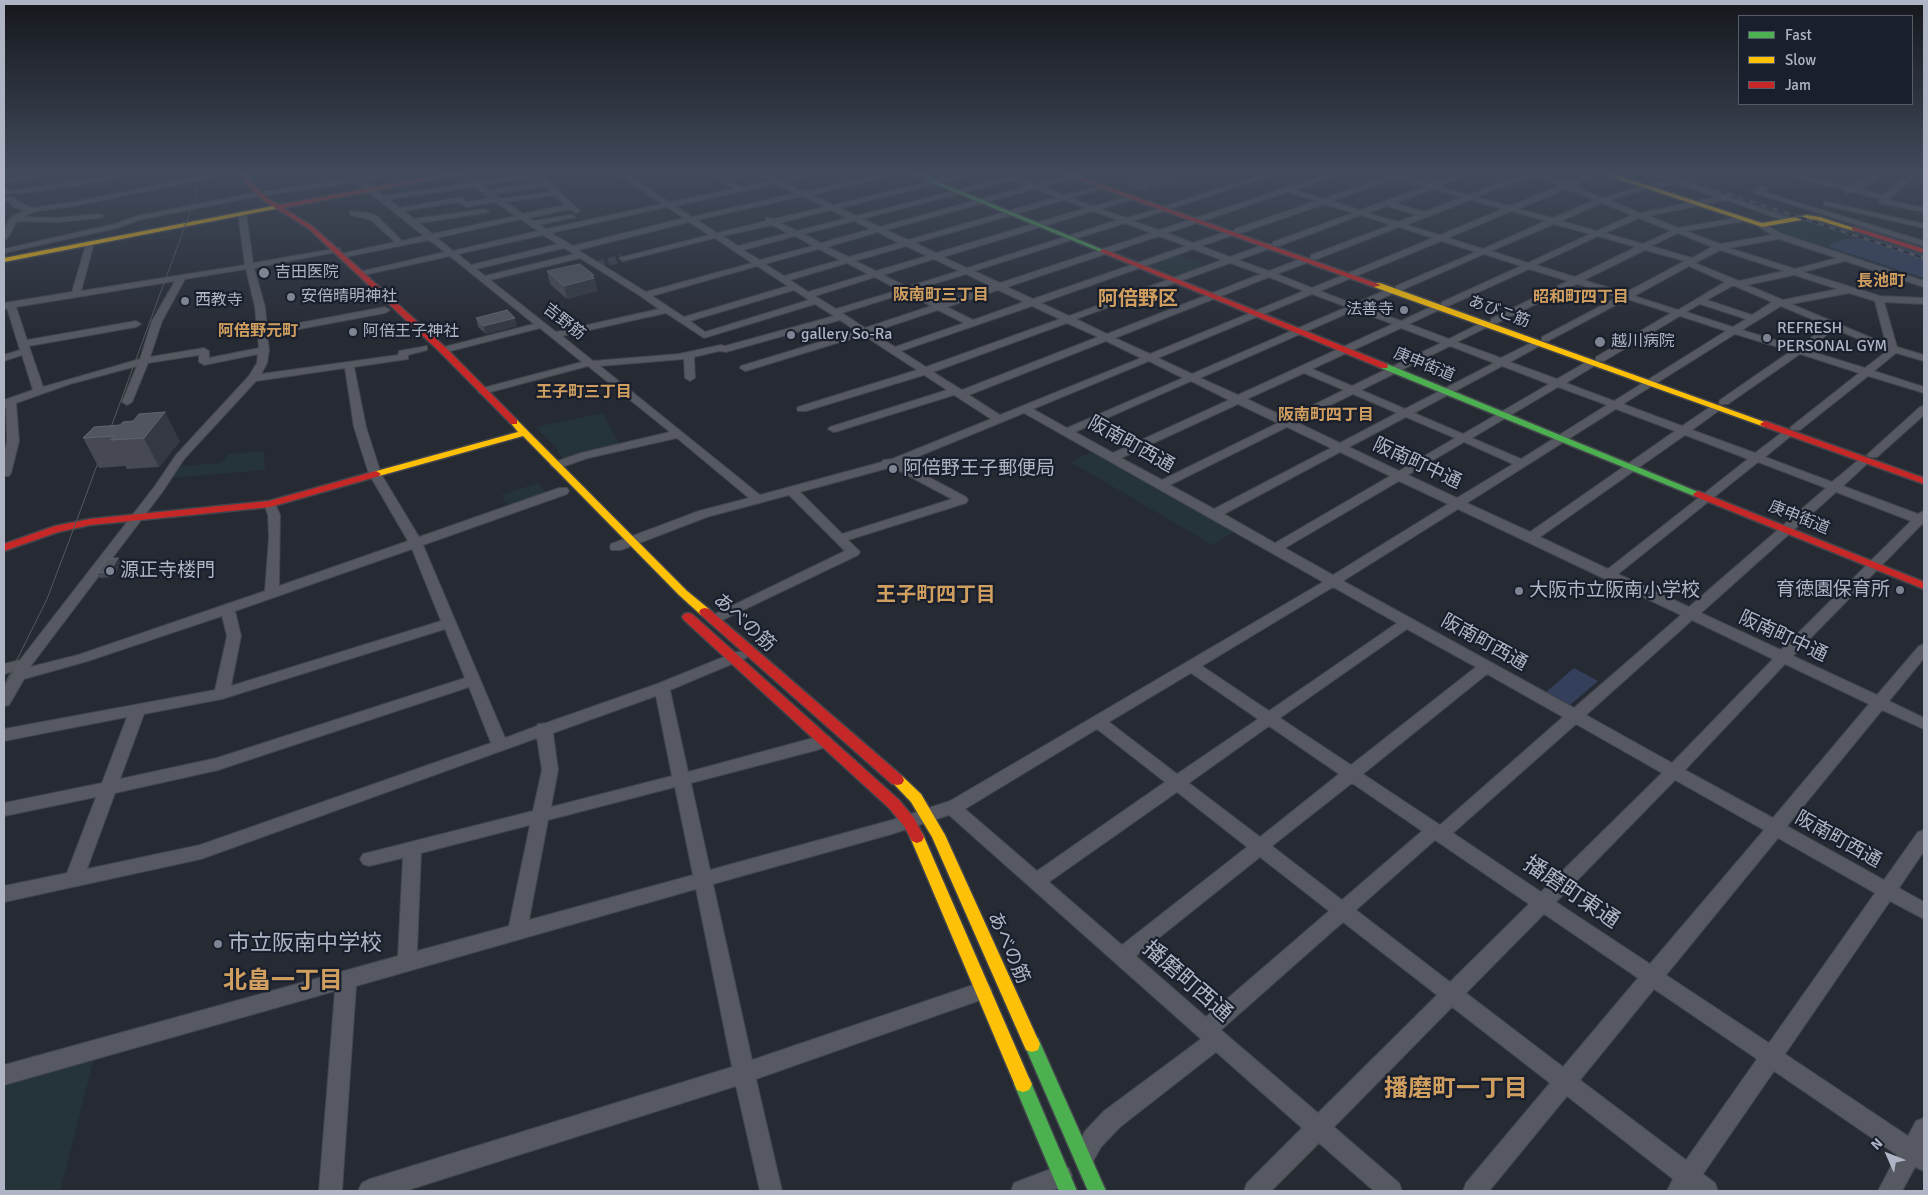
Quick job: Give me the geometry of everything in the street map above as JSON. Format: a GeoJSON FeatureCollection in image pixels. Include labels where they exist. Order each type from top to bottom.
{"type":"FeatureCollection","features":[{"type":"Feature","properties":{"kind":"main road"},"geometry":{"type":"LineString","coordinates":[[4,258],[150,229]]}},
{"type":"Feature","properties":{"kind":"main road"},"geometry":{"type":"LineString","coordinates":[[4,258],[162,229]]}},
{"type":"Feature","properties":{"kind":"main road","name":"あべの筋"},"geometry":{"type":"LineString","coordinates":[[300,229],[362,274],[442,350],[556,465],[636,539],[714,620],[911,792],[938,834],[1097,1191]]}},
{"type":"Feature","properties":{"kind":"main road","name":"庚申街道"},"geometry":{"type":"LineString","coordinates":[[1046,229],[1924,586]]}},
{"type":"Feature","properties":{"kind":"main road","name":"あびこ筋"},"geometry":{"type":"LineString","coordinates":[[1226,229],[1869,457],[1924,473]]}},
{"type":"Feature","properties":{"kind":"main road"},"geometry":{"type":"LineString","coordinates":[[1853,229],[1924,251]]}},
{"type":"Feature","properties":{"kind":"main road","name":"あべの筋"},"geometry":{"type":"LineString","coordinates":[[335,253],[385,310],[427,351]]}},
{"type":"Feature","properties":{"kind":"main road"},"geometry":{"type":"LineString","coordinates":[[500,426],[521,448]]}},
{"type":"Feature","properties":{"kind":"main road"},"geometry":{"type":"LineString","coordinates":[[4,548],[55,529],[90,522],[270,504],[524,433]]}},
{"type":"Feature","properties":{"kind":"main road","name":"あびこ筋"},"geometry":{"type":"LineString","coordinates":[[1869,457],[1924,481]]}},
{"type":"Feature","properties":{"kind":"main road","name":"あべの筋"},"geometry":{"type":"LineString","coordinates":[[680,609],[894,804],[909,822],[923,849],[1065,1184]]}},
{"type":"Feature","properties":{"kind":"street"},"geometry":{"type":"LineString","coordinates":[[4,251],[104,229]]}},
{"type":"Feature","properties":{"kind":"street"},"geometry":{"type":"LineString","coordinates":[[102,238],[105,233],[112,229]]}},
{"type":"Feature","properties":{"kind":"street"},"geometry":{"type":"LineString","coordinates":[[4,701],[15,670],[137,517],[180,457],[253,378],[262,363],[264,350],[263,333],[244,229]]}},
{"type":"Feature","properties":{"kind":"street"},"geometry":{"type":"LineString","coordinates":[[385,229],[401,244]]}},
{"type":"Feature","properties":{"kind":"street","name":"吉野筋"},"geometry":{"type":"LineString","coordinates":[[421,229],[678,434],[757,500]]}},
{"type":"Feature","properties":{"kind":"street"},"geometry":{"type":"LineString","coordinates":[[39,392],[7,306],[250,266],[401,244],[466,229]]}},
{"type":"Feature","properties":{"kind":"street"},"geometry":{"type":"LineString","coordinates":[[443,247],[518,229]]}},
{"type":"Feature","properties":{"kind":"street"},"geometry":{"type":"LineString","coordinates":[[540,229],[684,320],[704,335],[816,301]]}},
{"type":"Feature","properties":{"kind":"street"},"geometry":{"type":"LineString","coordinates":[[362,274],[455,256],[566,229]]}},
{"type":"Feature","properties":{"kind":"street"},"geometry":{"type":"LineString","coordinates":[[469,268],[655,229]]}},
{"type":"Feature","properties":{"kind":"street"},"geometry":{"type":"LineString","coordinates":[[706,229],[999,419]]}},
{"type":"Feature","properties":{"kind":"street"},"geometry":{"type":"LineString","coordinates":[[624,258],[739,229]]}},
{"type":"Feature","properties":{"kind":"street"},"geometry":{"type":"LineString","coordinates":[[788,229],[972,324]]}},
{"type":"Feature","properties":{"kind":"street"},"geometry":{"type":"LineString","coordinates":[[736,248],[814,229]]}},
{"type":"Feature","properties":{"kind":"street"},"geometry":{"type":"LineString","coordinates":[[645,295],[882,229]]}},
{"type":"Feature","properties":{"kind":"street"},"geometry":{"type":"LineString","coordinates":[[783,279],[957,229]]}},
{"type":"Feature","properties":{"kind":"street"},"geometry":{"type":"LineString","coordinates":[[807,295],[1030,229]]}},
{"type":"Feature","properties":{"kind":"street"},"geometry":{"type":"LineString","coordinates":[[483,391],[590,364],[689,355],[722,349],[838,315],[907,290],[1100,229]]}},
{"type":"Feature","properties":{"kind":"street"},"geometry":{"type":"LineString","coordinates":[[1145,229],[1450,342],[1684,432],[1835,488],[1923,518],[1255,1191]]}},
{"type":"Feature","properties":{"kind":"street"},"geometry":{"type":"LineString","coordinates":[[745,368],[863,332],[1173,229]]}},
{"type":"Feature","properties":{"kind":"street"},"geometry":{"type":"LineString","coordinates":[[892,351],[1244,229]]}},
{"type":"Feature","properties":{"kind":"street"},"geometry":{"type":"LineString","coordinates":[[802,409],[926,372],[1317,229]]}},
{"type":"Feature","properties":{"kind":"street"},"geometry":{"type":"LineString","coordinates":[[834,429],[958,392],[1106,338],[1388,229]]}},
{"type":"Feature","properties":{"kind":"street"},"geometry":{"type":"LineString","coordinates":[[1410,229],[1924,390]]}},
{"type":"Feature","properties":{"kind":"street"},"geometry":{"type":"LineString","coordinates":[[616,547],[702,514],[888,462],[1025,409],[1462,229]]}},
{"type":"Feature","properties":{"kind":"street"},"geometry":{"type":"LineString","coordinates":[[1066,432],[1536,229]]}},
{"type":"Feature","properties":{"kind":"street"},"geometry":{"type":"LineString","coordinates":[[1580,229],[1690,262],[1734,284],[1894,351],[1924,358]]}},
{"type":"Feature","properties":{"kind":"street"},"geometry":{"type":"LineString","coordinates":[[1112,458],[1609,229]]}},
{"type":"Feature","properties":{"kind":"street"},"geometry":{"type":"LineString","coordinates":[[1675,229],[1719,247],[1879,299],[1924,301]]}},
{"type":"Feature","properties":{"kind":"street"},"geometry":{"type":"LineString","coordinates":[[1161,485],[1643,247],[1678,230],[1685,229]]}},
{"type":"Feature","properties":{"kind":"street"},"geometry":{"type":"LineString","coordinates":[[1768,229],[1779,236],[1924,284]]}},
{"type":"Feature","properties":{"kind":"street"},"geometry":{"type":"LineString","coordinates":[[1875,229],[1924,244]]}},
{"type":"Feature","properties":{"kind":"street","name":"阪南町中通"},"geometry":{"type":"LineString","coordinates":[[878,230],[1924,724]]}},
{"type":"Feature","properties":{"kind":"street"},"geometry":{"type":"LineString","coordinates":[[613,231],[621,237]]}},
{"type":"Feature","properties":{"kind":"street"},"geometry":{"type":"LineString","coordinates":[[647,231],[655,236]]}},
{"type":"Feature","properties":{"kind":"street"},"geometry":{"type":"LineString","coordinates":[[1213,515],[1719,247],[1779,236]]}},
{"type":"Feature","properties":{"kind":"street"},"geometry":{"type":"LineString","coordinates":[[664,241],[672,246]]}},
{"type":"Feature","properties":{"kind":"street"},"geometry":{"type":"LineString","coordinates":[[76,294],[90,243]]}},
{"type":"Feature","properties":{"kind":"street"},"geometry":{"type":"LineString","coordinates":[[483,279],[581,254]]}},
{"type":"Feature","properties":{"kind":"street"},"geometry":{"type":"LineString","coordinates":[[1274,549],[1730,283],[1734,284],[1794,272],[1846,258]]}},
{"type":"Feature","properties":{"kind":"street"},"geometry":{"type":"LineString","coordinates":[[127,402],[144,362],[158,321],[182,277]]}},
{"type":"Feature","properties":{"kind":"street"},"geometry":{"type":"LineString","coordinates":[[684,320],[796,287]]}},
{"type":"Feature","properties":{"kind":"street"},"geometry":{"type":"LineString","coordinates":[[4,1075],[909,822],[952,808],[1332,582],[1754,318],[1780,303],[1849,290]]}},
{"type":"Feature","properties":{"kind":"street"},"geometry":{"type":"LineString","coordinates":[[1879,299],[1894,351]]}},
{"type":"Feature","properties":{"kind":"street"},"geometry":{"type":"LineString","coordinates":[[1699,301],[1754,318]]}},
{"type":"Feature","properties":{"kind":"street"},"geometry":{"type":"LineString","coordinates":[[263,333],[385,310]]}},
{"type":"Feature","properties":{"kind":"street"},"geometry":{"type":"LineString","coordinates":[[554,335],[668,310]]}},
{"type":"Feature","properties":{"kind":"street"},"geometry":{"type":"LineString","coordinates":[[4,358],[24,348],[136,324]]}},
{"type":"Feature","properties":{"kind":"street"},"geometry":{"type":"LineString","coordinates":[[442,350],[540,325]]}},
{"type":"Feature","properties":{"kind":"street"},"geometry":{"type":"LineString","coordinates":[[1530,538],[1834,326]]}},
{"type":"Feature","properties":{"kind":"street"},"geometry":{"type":"LineString","coordinates":[[4,473],[14,441],[8,403],[66,382],[144,362],[204,351],[204,362],[264,350]]}},
{"type":"Feature","properties":{"kind":"street"},"geometry":{"type":"LineString","coordinates":[[253,378],[349,365],[427,351]]}},
{"type":"Feature","properties":{"kind":"street"},"geometry":{"type":"LineString","coordinates":[[1608,575],[1894,351]]}},
{"type":"Feature","properties":{"kind":"street"},"geometry":{"type":"LineString","coordinates":[[689,355],[690,378]]}},
{"type":"Feature","properties":{"kind":"street"},"geometry":{"type":"LineString","coordinates":[[349,365],[360,428],[376,474],[416,543],[500,744]]}},
{"type":"Feature","properties":{"kind":"street"},"geometry":{"type":"LineString","coordinates":[[1304,369],[1521,463]]}},
{"type":"Feature","properties":{"kind":"street","name":"阪南町西通"},"geometry":{"type":"LineString","coordinates":[[1025,409],[1924,911]]}},
{"type":"Feature","properties":{"kind":"street"},"geometry":{"type":"LineString","coordinates":[[1022,1191],[1065,1184],[1093,1139],[1112,1119],[1212,1034],[1342,911],[1574,717],[1924,409]]}},
{"type":"Feature","properties":{"kind":"street"},"geometry":{"type":"LineString","coordinates":[[556,465],[585,455],[678,434]]}},
{"type":"Feature","properties":{"kind":"street"},"geometry":{"type":"LineString","coordinates":[[838,539],[962,500],[888,462]]}},
{"type":"Feature","properties":{"kind":"street"},"geometry":{"type":"LineString","coordinates":[[714,620],[853,552],[791,490]]}},
{"type":"Feature","properties":{"kind":"street"},"geometry":{"type":"LineString","coordinates":[[15,670],[83,658],[272,594],[562,491]]}},
{"type":"Feature","properties":{"kind":"street"},"geometry":{"type":"LineString","coordinates":[[270,504],[274,515],[275,537],[272,594]]}},
{"type":"Feature","properties":{"kind":"street"},"geometry":{"type":"LineString","coordinates":[[222,694],[234,636],[228,608]]}},
{"type":"Feature","properties":{"kind":"street"},"geometry":{"type":"LineString","coordinates":[[4,735],[222,694],[449,623]]}},
{"type":"Feature","properties":{"kind":"street"},"geometry":{"type":"LineString","coordinates":[[1036,881],[1406,623]]}},
{"type":"Feature","properties":{"kind":"street"},"geometry":{"type":"LineString","coordinates":[[1474,1191],[1924,649]]}},
{"type":"Feature","properties":{"kind":"street"},"geometry":{"type":"LineString","coordinates":[[4,894],[201,852],[544,728],[662,688],[734,660],[749,651]]}},
{"type":"Feature","properties":{"kind":"street","name":"播磨町東通"},"geometry":{"type":"LineString","coordinates":[[1191,666],[1918,1156]]}},
{"type":"Feature","properties":{"kind":"street"},"geometry":{"type":"LineString","coordinates":[[1122,956],[1486,668]]}},
{"type":"Feature","properties":{"kind":"street"},"geometry":{"type":"LineString","coordinates":[[4,809],[218,764],[474,680]]}},
{"type":"Feature","properties":{"kind":"street"},"geometry":{"type":"LineString","coordinates":[[662,688],[771,1191]]}},
{"type":"Feature","properties":{"kind":"street"},"geometry":{"type":"LineString","coordinates":[[74,879],[137,711]]}},
{"type":"Feature","properties":{"kind":"street"},"geometry":{"type":"LineString","coordinates":[[1098,722],[1342,911],[1451,992],[1565,1082],[1683,1184],[1707,1191]]}},
{"type":"Feature","properties":{"kind":"street"},"geometry":{"type":"LineString","coordinates":[[517,932],[550,770],[544,728]]}},
{"type":"Feature","properties":{"kind":"street"},"geometry":{"type":"LineString","coordinates":[[369,859],[811,746],[824,741]]}},
{"type":"Feature","properties":{"kind":"street","name":"播磨町西通"},"geometry":{"type":"LineString","coordinates":[[952,808],[1391,1191]]}},
{"type":"Feature","properties":{"kind":"street"},"geometry":{"type":"LineString","coordinates":[[1683,1184],[1924,837]]}},
{"type":"Feature","properties":{"kind":"street"},"geometry":{"type":"LineString","coordinates":[[407,963],[412,848]]}},
{"type":"Feature","properties":{"kind":"street"},"geometry":{"type":"LineString","coordinates":[[331,1191],[346,980]]}},
{"type":"Feature","properties":{"kind":"street"},"geometry":{"type":"LineString","coordinates":[[370,1191],[744,1073],[982,991]]}},
{"type":"Feature","properties":{"kind":"street"},"geometry":{"type":"LineString","coordinates":[[1889,1191],[1918,1156],[1924,1130]]}},
{"type":"Feature","properties":{"kind":"shaded area"},"geometry":{"type":"Polygon","coordinates":[[[1846,229],[1924,253],[1924,281],[1785,236],[1775,230],[1846,229]]]}},
{"type":"Feature","properties":{"kind":"shaded area"},"geometry":{"type":"Polygon","coordinates":[[[1176,254],[1208,266],[1178,277],[1145,264],[1176,254]]]}},
{"type":"Feature","properties":{"kind":"shaded area"},"geometry":{"type":"Polygon","coordinates":[[[603,413],[620,445],[564,459],[556,451],[559,450],[535,427],[603,413]]]}},
{"type":"Feature","properties":{"kind":"shaded area"},"geometry":{"type":"Polygon","coordinates":[[[1095,450],[1236,531],[1212,545],[1071,462],[1095,450]]]}},
{"type":"Feature","properties":{"kind":"shaded area"},"geometry":{"type":"Polygon","coordinates":[[[262,451],[264,453],[265,470],[171,478],[179,466],[222,463],[228,454],[262,451]]]}},
{"type":"Feature","properties":{"kind":"shaded area"},"geometry":{"type":"Polygon","coordinates":[[[538,483],[548,494],[510,508],[501,495],[538,483]]]}},
{"type":"Feature","properties":{"kind":"shaded area"},"geometry":{"type":"Polygon","coordinates":[[[94,1059],[60,1191],[4,1191],[4,1083],[94,1059]]]}},
{"type":"Feature","properties":{"kind":"water"},"geometry":{"type":"Polygon","coordinates":[[[1862,238],[1884,242],[1924,255],[1924,278],[1827,246],[1845,239],[1862,238]]]}},
{"type":"Feature","properties":{"kind":"water"},"geometry":{"type":"Polygon","coordinates":[[[1574,668],[1598,681],[1570,705],[1546,692],[1574,668]]]}},
{"type":"Feature","properties":{"kind":"building"},"geometry":{"type":"Polygon","coordinates":[[[580,264],[594,275],[591,276],[594,278],[564,286],[547,271],[580,264]]]}},
{"type":"Feature","properties":{"kind":"building"},"geometry":{"type":"Polygon","coordinates":[[[507,310],[515,318],[483,326],[476,318],[507,310]]]}},
{"type":"Feature","properties":{"kind":"building"},"geometry":{"type":"Polygon","coordinates":[[[165,412],[144,438],[111,440],[115,436],[83,438],[94,427],[120,425],[123,422],[133,421],[139,414],[165,412]]]}},
{"type":"Feature","properties":{"kind":"building"},"geometry":{"type":"Polygon","coordinates":[[[118,558],[110,571],[97,573],[107,559],[118,558]]]}},
{"type":"Feature","properties":{"kind":"tunnel"},"geometry":{"type":"LineString","coordinates":[[597,265],[623,258]]}},
{"type":"Feature","properties":{"kind":"tram line"},"geometry":{"type":"LineString","coordinates":[[4,686],[47,599],[184,229]]}},
{"type":"Feature","properties":{"kind":"railway"},"geometry":{"type":"LineString","coordinates":[[1835,229],[1924,258]]}},
{"type":"Feature","properties":{"kind":"traffic: fast"},"geometry":{"type":"LineString","coordinates":[[1048,229],[1103,251]]}},
{"type":"Feature","properties":{"kind":"traffic: fast"},"geometry":{"type":"LineString","coordinates":[[1384,366],[1698,494]]}},
{"type":"Feature","properties":{"kind":"traffic: fast"},"geometry":{"type":"LineString","coordinates":[[1032,1044],[1097,1191]]}},
{"type":"Feature","properties":{"kind":"traffic: fast"},"geometry":{"type":"LineString","coordinates":[[1023,1084],[1068,1191]]}},
{"type":"Feature","properties":{"kind":"traffic: slow"},"geometry":{"type":"LineString","coordinates":[[4,260],[165,229]]}},
{"type":"Feature","properties":{"kind":"traffic: slow"},"geometry":{"type":"LineString","coordinates":[[1377,285],[1765,424]]}},
{"type":"Feature","properties":{"kind":"traffic: slow"},"geometry":{"type":"LineString","coordinates":[[514,422],[683,593],[705,612]]}},
{"type":"Feature","properties":{"kind":"traffic: slow"},"geometry":{"type":"LineString","coordinates":[[376,474],[524,433]]}},
{"type":"Feature","properties":{"kind":"traffic: slow"},"geometry":{"type":"LineString","coordinates":[[897,780],[916,798],[938,835],[1032,1044]]}},
{"type":"Feature","properties":{"kind":"traffic: slow"},"geometry":{"type":"LineString","coordinates":[[917,837],[1023,1084]]}},
{"type":"Feature","properties":{"kind":"traffic: jam"},"geometry":{"type":"LineString","coordinates":[[312,229],[443,350],[514,422]]}},
{"type":"Feature","properties":{"kind":"traffic: jam"},"geometry":{"type":"LineString","coordinates":[[1219,229],[1377,285]]}},
{"type":"Feature","properties":{"kind":"traffic: jam"},"geometry":{"type":"LineString","coordinates":[[1854,229],[1924,251]]}},
{"type":"Feature","properties":{"kind":"traffic: jam"},"geometry":{"type":"LineString","coordinates":[[1103,251],[1384,366]]}},
{"type":"Feature","properties":{"kind":"traffic: jam"},"geometry":{"type":"LineString","coordinates":[[1765,424],[1924,481]]}},
{"type":"Feature","properties":{"kind":"traffic: jam"},"geometry":{"type":"LineString","coordinates":[[4,548],[55,529],[90,522],[270,504],[376,474]]}},
{"type":"Feature","properties":{"kind":"traffic: jam"},"geometry":{"type":"LineString","coordinates":[[1698,494],[1924,586]]}},
{"type":"Feature","properties":{"kind":"traffic: jam"},"geometry":{"type":"LineString","coordinates":[[705,612],[897,780]]}},
{"type":"Feature","properties":{"kind":"traffic: jam"},"geometry":{"type":"LineString","coordinates":[[688,617],[894,804],[909,822],[917,837]]}},
{"type":"Feature","properties":{"kind":"place","name":"吉田医院"},"geometry":{"type":"Point","coordinates":[264,273]}},
{"type":"Feature","properties":{"kind":"place","name":"安倍晴明神社"},"geometry":{"type":"Point","coordinates":[291,297]}},
{"type":"Feature","properties":{"kind":"place","name":"西教寺"},"geometry":{"type":"Point","coordinates":[185,301]}},
{"type":"Feature","properties":{"kind":"place","name":"法善寺"},"geometry":{"type":"Point","coordinates":[1404,310]}},
{"type":"Feature","properties":{"kind":"place","name":"阿倍王子神社"},"geometry":{"type":"Point","coordinates":[353,332]}},
{"type":"Feature","properties":{"kind":"place","name":"gallery So-Ra"},"geometry":{"type":"Point","coordinates":[791,335]}},
{"type":"Feature","properties":{"kind":"place","name":"REFRESH PERSONAL GYM"},"geometry":{"type":"Point","coordinates":[1767,338]}},
{"type":"Feature","properties":{"kind":"place","name":"越川病院"},"geometry":{"type":"Point","coordinates":[1600,342]}},
{"type":"Feature","properties":{"kind":"place","name":"阿倍野王子郵便局"},"geometry":{"type":"Point","coordinates":[893,469]}},
{"type":"Feature","properties":{"kind":"place","name":"源正寺楼門"},"geometry":{"type":"Point","coordinates":[110,571]}},
{"type":"Feature","properties":{"kind":"place","name":"育徳園保育所"},"geometry":{"type":"Point","coordinates":[1900,590]}},
{"type":"Feature","properties":{"kind":"place","name":"大阪市立阪南小学校"},"geometry":{"type":"Point","coordinates":[1519,591]}},
{"type":"Feature","properties":{"kind":"place","name":"市立阪南中学校"},"geometry":{"type":"Point","coordinates":[218,944]}},
{"type":"Feature","properties":{"kind":"district","name":"長池町"},"geometry":{"type":"Point","coordinates":[1881,282]}},
{"type":"Feature","properties":{"kind":"district","name":"阪南町三丁目"},"geometry":{"type":"Point","coordinates":[941,296]}},
{"type":"Feature","properties":{"kind":"district","name":"昭和町四丁目"},"geometry":{"type":"Point","coordinates":[1581,298]}},
{"type":"Feature","properties":{"kind":"district","name":"阿倍野区"},"geometry":{"type":"Point","coordinates":[1138,300]}},
{"type":"Feature","properties":{"kind":"district","name":"阿倍野元町"},"geometry":{"type":"Point","coordinates":[258,332]}},
{"type":"Feature","properties":{"kind":"district","name":"王子町三丁目"},"geometry":{"type":"Point","coordinates":[584,393]}},
{"type":"Feature","properties":{"kind":"district","name":"阪南町四丁目"},"geometry":{"type":"Point","coordinates":[1326,416]}},
{"type":"Feature","properties":{"kind":"district","name":"王子町四丁目"},"geometry":{"type":"Point","coordinates":[936,596]}},
{"type":"Feature","properties":{"kind":"district","name":"北畠一丁目"},"geometry":{"type":"Point","coordinates":[283,982]}},
{"type":"Feature","properties":{"kind":"district","name":"播磨町一丁目"},"geometry":{"type":"Point","coordinates":[1456,1090]}}]}
